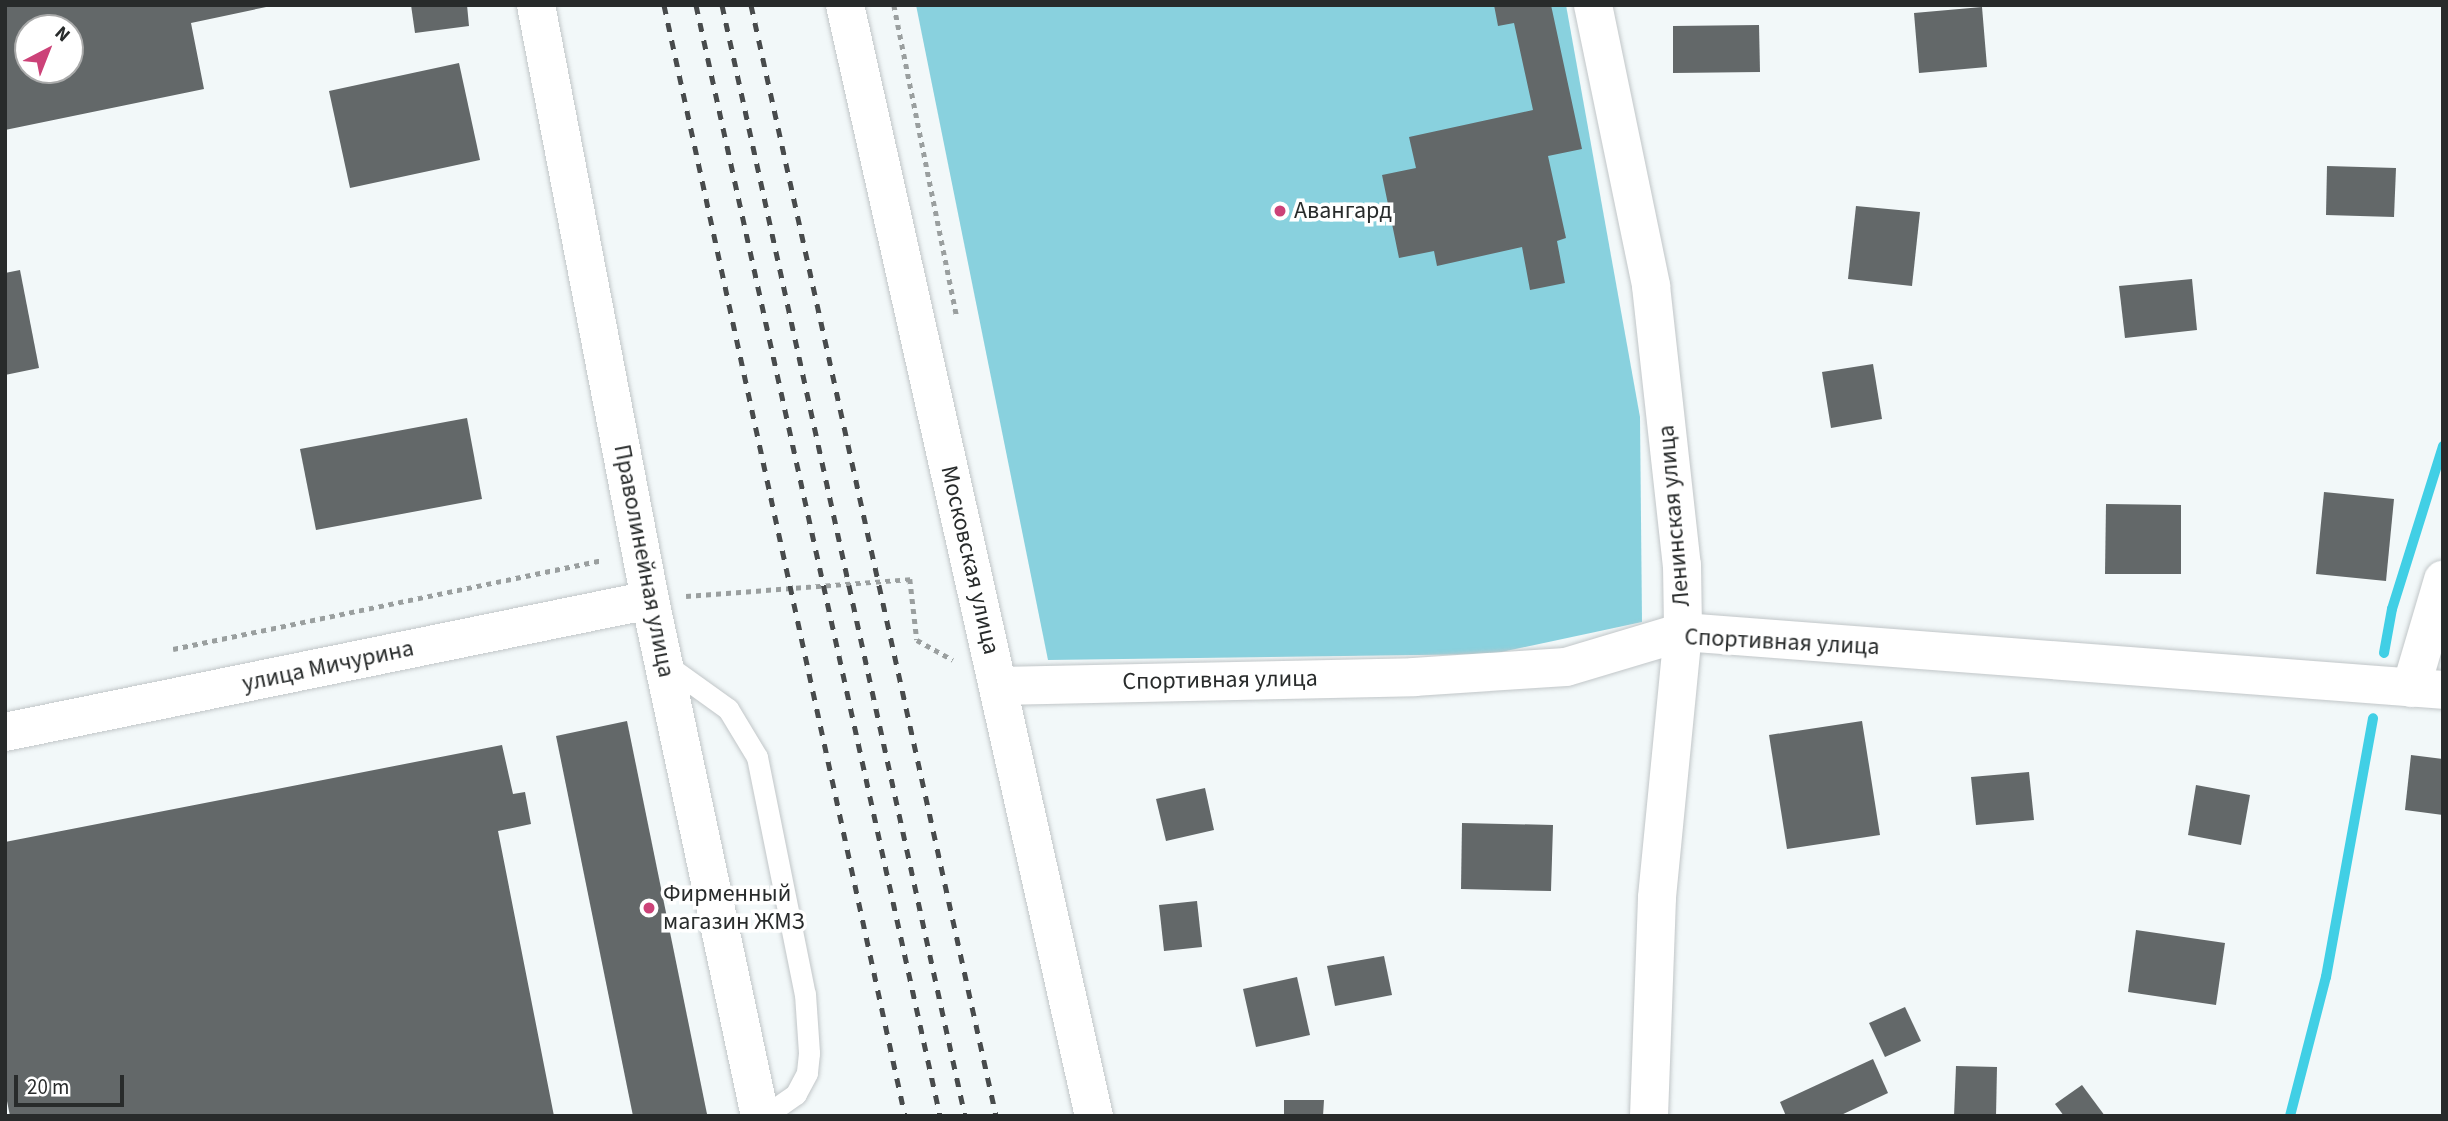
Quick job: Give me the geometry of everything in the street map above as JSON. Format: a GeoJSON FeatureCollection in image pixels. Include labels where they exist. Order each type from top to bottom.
{"type":"FeatureCollection","features":[{"type":"Feature","properties":{"kind":"street","name":"Праволинейная улица"},"geometry":{"type":"LineString","coordinates":[[536,5],[650,600],[762,1116]]}},
{"type":"Feature","properties":{"kind":"street","name":"Московская улица"},"geometry":{"type":"LineString","coordinates":[[845,5],[1094,1116]]}},
{"type":"Feature","properties":{"kind":"street","name":"Ленинская улица"},"geometry":{"type":"LineString","coordinates":[[1592,5],[1651,286],[1674,477],[1683,632],[1657,898],[1649,1116]]}},
{"type":"Feature","properties":{"kind":"street"},"geometry":{"type":"LineString","coordinates":[[2427,689],[2443,580]]}},
{"type":"Feature","properties":{"kind":"street","name":"улица Мичурина"},"geometry":{"type":"LineString","coordinates":[[5,732],[650,600]]}},
{"type":"Feature","properties":{"kind":"street","name":"Спортивная улица"},"geometry":{"type":"LineString","coordinates":[[999,686],[1414,677],[1566,667],[1683,632],[2427,689]]}},
{"type":"Feature","properties":{"kind":"lane"},"geometry":{"type":"LineString","coordinates":[[664,663],[728,709],[757,757],[805,993],[809,1054],[807,1073],[796,1094],[762,1116]]}},
{"type":"Feature","properties":{"kind":"path"},"geometry":{"type":"LineString","coordinates":[[173,649],[610,559]]}},
{"type":"Feature","properties":{"kind":"path"},"geometry":{"type":"LineString","coordinates":[[650,600],[779,585],[909,579],[917,639],[999,686]]}},
{"type":"Feature","properties":{"kind":"shaded area","name":"Авангард"},"geometry":{"type":"Polygon","coordinates":[[[916,5],[1566,5],[1640,417],[1642,622],[1492,654],[1048,660],[916,5]]]}},
{"type":"Feature","properties":{"kind":"building"},"geometry":{"type":"Polygon","coordinates":[[[5,5],[271,5],[191,23],[204,89],[5,130],[5,5]]]}},
{"type":"Feature","properties":{"kind":"building"},"geometry":{"type":"Polygon","coordinates":[[[411,5],[467,5],[469,26],[415,33],[411,5]]]}},
{"type":"Feature","properties":{"kind":"building"},"geometry":{"type":"Polygon","coordinates":[[[1494,5],[1551,5],[1582,149],[1548,156],[1566,238],[1557,241],[1565,283],[1530,290],[1522,247],[1437,266],[1434,251],[1399,258],[1382,175],[1416,168],[1409,137],[1533,110],[1514,23],[1498,26],[1494,5]]]}},
{"type":"Feature","properties":{"kind":"building"},"geometry":{"type":"Polygon","coordinates":[[[1982,7],[1987,67],[1919,73],[1914,13],[1982,7]]]}},
{"type":"Feature","properties":{"kind":"building"},"geometry":{"type":"Polygon","coordinates":[[[1759,25],[1760,72],[1673,73],[1673,26],[1759,25]]]}},
{"type":"Feature","properties":{"kind":"building"},"geometry":{"type":"Polygon","coordinates":[[[459,63],[480,160],[350,188],[329,91],[459,63]]]}},
{"type":"Feature","properties":{"kind":"building"},"geometry":{"type":"Polygon","coordinates":[[[2327,166],[2396,168],[2394,217],[2326,215],[2327,166]]]}},
{"type":"Feature","properties":{"kind":"building"},"geometry":{"type":"Polygon","coordinates":[[[1856,206],[1920,212],[1912,286],[1848,279],[1856,206]]]}},
{"type":"Feature","properties":{"kind":"building"},"geometry":{"type":"Polygon","coordinates":[[[20,270],[39,368],[5,375],[5,273],[20,270]]]}},
{"type":"Feature","properties":{"kind":"building"},"geometry":{"type":"Polygon","coordinates":[[[2192,279],[2197,330],[2125,338],[2119,286],[2192,279]]]}},
{"type":"Feature","properties":{"kind":"building"},"geometry":{"type":"Polygon","coordinates":[[[1873,364],[1882,419],[1831,428],[1822,372],[1873,364]]]}},
{"type":"Feature","properties":{"kind":"building"},"geometry":{"type":"Polygon","coordinates":[[[467,418],[482,499],[316,530],[300,449],[467,418]]]}},
{"type":"Feature","properties":{"kind":"building"},"geometry":{"type":"Polygon","coordinates":[[[2324,492],[2394,499],[2386,581],[2316,574],[2324,492]]]}},
{"type":"Feature","properties":{"kind":"building"},"geometry":{"type":"Polygon","coordinates":[[[2106,504],[2181,505],[2181,574],[2105,574],[2106,504]]]}},
{"type":"Feature","properties":{"kind":"building"},"geometry":{"type":"Polygon","coordinates":[[[627,721],[707,1114],[700,1116],[633,1116],[556,736],[627,721]]]}},
{"type":"Feature","properties":{"kind":"building"},"geometry":{"type":"Polygon","coordinates":[[[1862,721],[1880,835],[1787,849],[1769,735],[1862,721]]]}},
{"type":"Feature","properties":{"kind":"building"},"geometry":{"type":"Polygon","coordinates":[[[502,745],[513,794],[525,792],[531,824],[498,831],[554,1116],[10,1116],[5,1091],[5,842],[502,745]]]}},
{"type":"Feature","properties":{"kind":"building"},"geometry":{"type":"Polygon","coordinates":[[[2411,755],[2443,759],[2443,815],[2405,810],[2411,755]]]}},
{"type":"Feature","properties":{"kind":"building"},"geometry":{"type":"Polygon","coordinates":[[[2029,772],[2034,820],[1976,825],[1971,777],[2029,772]]]}},
{"type":"Feature","properties":{"kind":"building"},"geometry":{"type":"Polygon","coordinates":[[[2196,785],[2250,795],[2241,845],[2188,835],[2196,785]]]}},
{"type":"Feature","properties":{"kind":"building"},"geometry":{"type":"Polygon","coordinates":[[[1205,788],[1214,830],[1166,841],[1156,799],[1205,788]]]}},
{"type":"Feature","properties":{"kind":"building"},"geometry":{"type":"Polygon","coordinates":[[[1462,823],[1553,825],[1551,891],[1461,889],[1462,823]]]}},
{"type":"Feature","properties":{"kind":"building"},"geometry":{"type":"Polygon","coordinates":[[[1197,901],[1202,947],[1164,951],[1159,905],[1197,901]]]}},
{"type":"Feature","properties":{"kind":"building"},"geometry":{"type":"Polygon","coordinates":[[[2136,930],[2225,943],[2216,1005],[2128,992],[2136,930]]]}},
{"type":"Feature","properties":{"kind":"building"},"geometry":{"type":"Polygon","coordinates":[[[1384,956],[1392,995],[1335,1006],[1327,966],[1384,956]]]}},
{"type":"Feature","properties":{"kind":"building"},"geometry":{"type":"Polygon","coordinates":[[[1297,977],[1310,1035],[1256,1047],[1243,989],[1297,977]]]}},
{"type":"Feature","properties":{"kind":"building"},"geometry":{"type":"Polygon","coordinates":[[[1905,1007],[1921,1041],[1885,1057],[1869,1023],[1905,1007]]]}},
{"type":"Feature","properties":{"kind":"building"},"geometry":{"type":"Polygon","coordinates":[[[1873,1059],[1888,1093],[1839,1116],[1786,1116],[1780,1102],[1873,1059]]]}},
{"type":"Feature","properties":{"kind":"building"},"geometry":{"type":"Polygon","coordinates":[[[1956,1066],[1997,1067],[1996,1116],[1954,1116],[1956,1066]]]}},
{"type":"Feature","properties":{"kind":"building"},"geometry":{"type":"Polygon","coordinates":[[[2082,1085],[2105,1116],[2064,1116],[2055,1104],[2082,1085]]]}},
{"type":"Feature","properties":{"kind":"building"},"geometry":{"type":"Polygon","coordinates":[[[1284,1100],[1324,1100],[1323,1116],[1284,1116],[1284,1100]]]}},
{"type":"Feature","properties":{"kind":"waterway"},"geometry":{"type":"LineString","coordinates":[[2384,653],[2392,609],[2443,446]]}},
{"type":"Feature","properties":{"kind":"waterway"},"geometry":{"type":"LineString","coordinates":[[2290,1116],[2326,977],[2373,718]]}},
{"type":"Feature","properties":{"kind":"railway"},"geometry":{"type":"LineString","coordinates":[[664,5],[905,1116]]}},
{"type":"Feature","properties":{"kind":"railway"},"geometry":{"type":"LineString","coordinates":[[696,5],[940,1116]]}},
{"type":"Feature","properties":{"kind":"railway"},"geometry":{"type":"LineString","coordinates":[[722,5],[965,1116]]}},
{"type":"Feature","properties":{"kind":"railway"},"geometry":{"type":"LineString","coordinates":[[751,5],[996,1116]]}},
{"type":"Feature","properties":{"kind":"place","name":"Авангард"},"geometry":{"type":"Point","coordinates":[1280,211]}},
{"type":"Feature","properties":{"kind":"place","name":"Фирменный магазин ЖМЗ"},"geometry":{"type":"Point","coordinates":[649,908]}}]}
